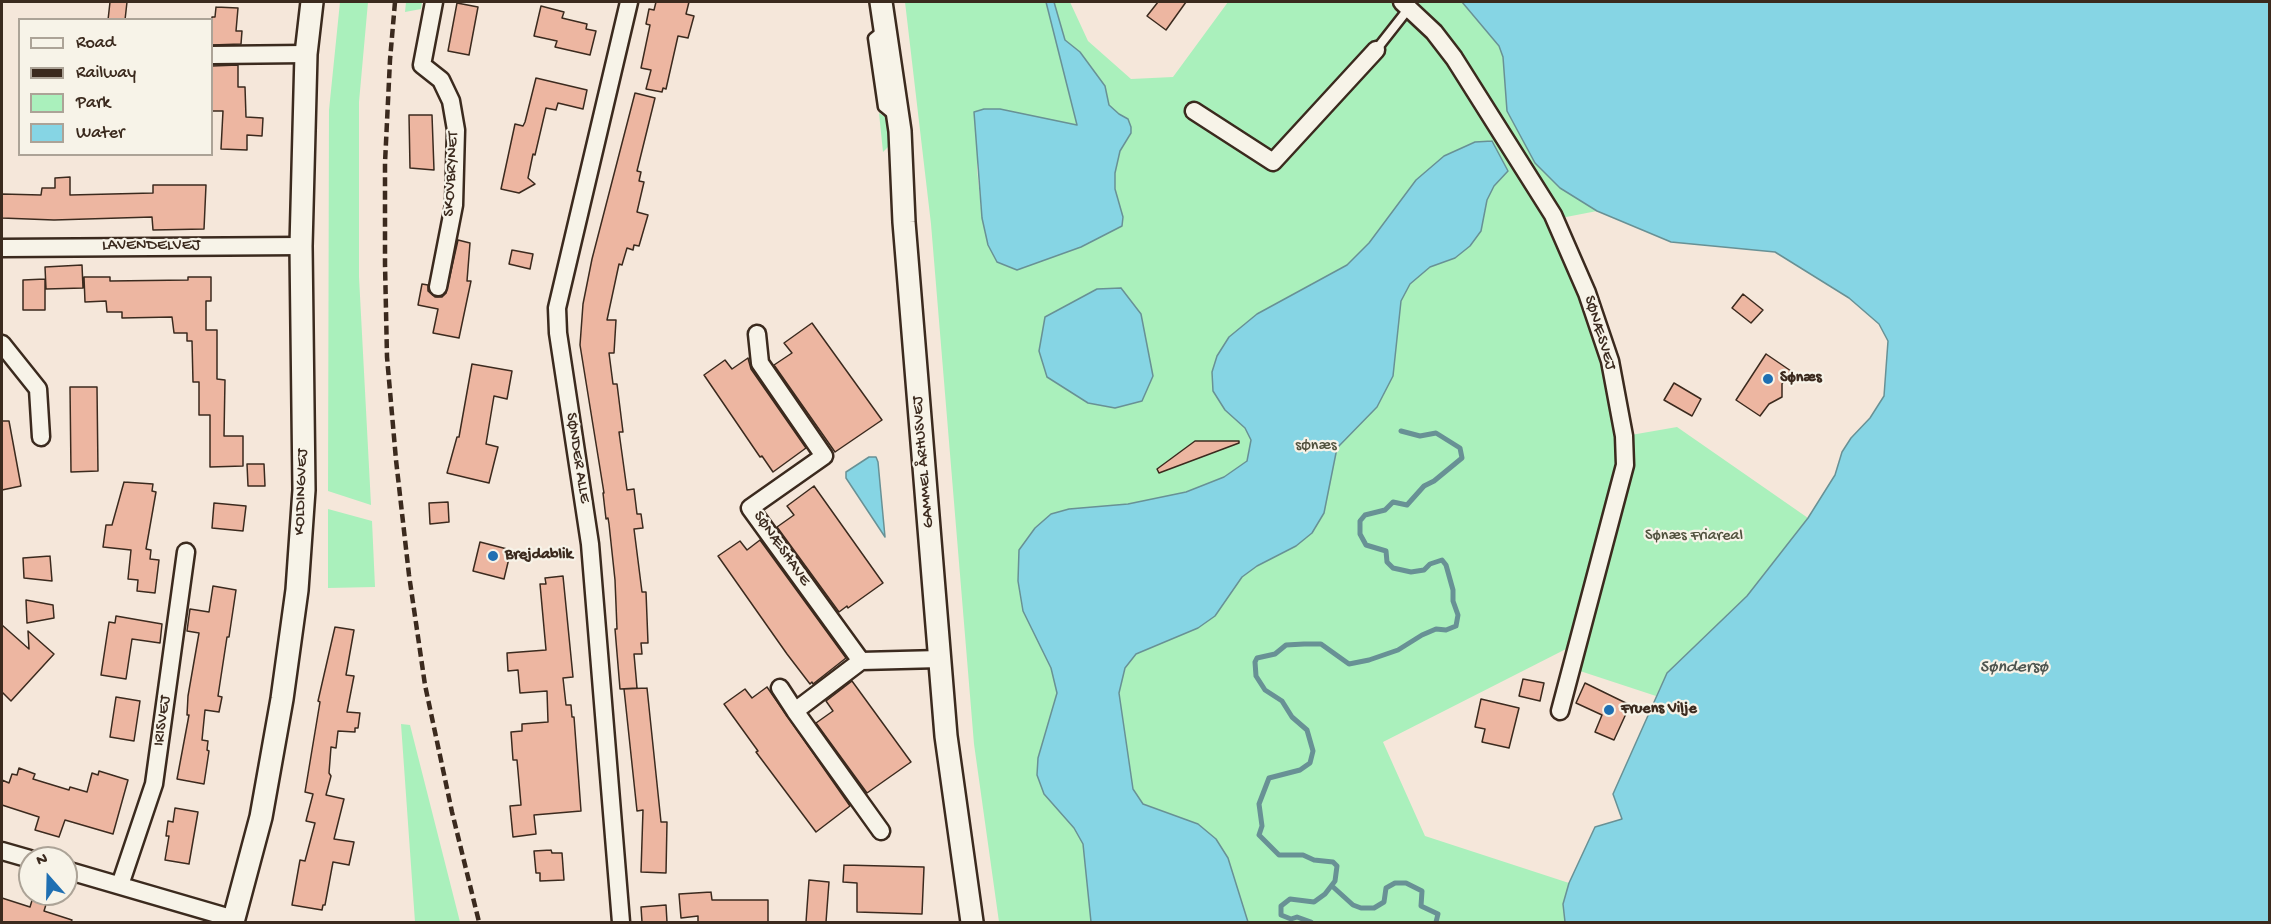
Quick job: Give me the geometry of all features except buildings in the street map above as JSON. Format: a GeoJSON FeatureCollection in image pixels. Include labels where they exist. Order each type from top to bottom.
{"type":"FeatureCollection","features":[{"type":"Feature","properties":{"kind":"street","name":"KOLDINGVEJ"},"geometry":{"type":"LineString","coordinates":[[233,921],[261,817],[282,699],[297,591],[304,480],[301,246],[306,54],[312,2]]}},
{"type":"Feature","properties":{"kind":"street","name":"SKOVBRYNET"},"geometry":{"type":"LineString","coordinates":[[434,2],[422,65],[441,80],[450,101],[456,130],[454,205],[438,287]]}},
{"type":"Feature","properties":{"kind":"street","name":"SØNDER ALLE"},"geometry":{"type":"LineString","coordinates":[[621,922],[590,544],[558,333],[557,308],[629,2]]}},
{"type":"Feature","properties":{"kind":"street","name":"GAMMEL ÅRHUSVEJ"},"geometry":{"type":"LineString","coordinates":[[881,2],[898,120],[912,324],[946,736],[972,922]]}},
{"type":"Feature","properties":{"kind":"street","name":"SØNÆSVEJ"},"geometry":{"type":"LineString","coordinates":[[1405,5],[1434,32],[1454,58],[1552,215],[1587,293],[1610,361],[1624,436],[1624,465],[1560,711]]}},
{"type":"Feature","properties":{"kind":"street"},"geometry":{"type":"LineString","coordinates":[[1194,111],[1273,162],[1376,50]]}},
{"type":"Feature","properties":{"kind":"street"},"geometry":{"type":"LineString","coordinates":[[213,56],[306,54]]}},
{"type":"Feature","properties":{"kind":"street","name":"LAVENDELVEJ"},"geometry":{"type":"LineString","coordinates":[[2,248],[301,246]]}},
{"type":"Feature","properties":{"kind":"street","name":"SØNÆSHAVE"},"geometry":{"type":"LineString","coordinates":[[757,334],[760,363],[824,456],[750,508],[861,661]]}},
{"type":"Feature","properties":{"kind":"street"},"geometry":{"type":"LineString","coordinates":[[2,344],[39,388],[41,437]]}},
{"type":"Feature","properties":{"kind":"street","name":"IRISVEJ"},"geometry":{"type":"LineString","coordinates":[[120,885],[154,784],[186,552]]}},
{"type":"Feature","properties":{"kind":"street"},"geometry":{"type":"LineString","coordinates":[[795,711],[861,661],[940,658]]}},
{"type":"Feature","properties":{"kind":"street"},"geometry":{"type":"LineString","coordinates":[[780,688],[881,831]]}},
{"type":"Feature","properties":{"kind":"street"},"geometry":{"type":"LineString","coordinates":[[2,852],[18,856]]}},
{"type":"Feature","properties":{"kind":"street"},"geometry":{"type":"LineString","coordinates":[[78,873],[233,921]]}},
{"type":"Feature","properties":{"kind":"lane"},"geometry":{"type":"LineString","coordinates":[[1376,50],[1405,5]]}},
{"type":"Feature","properties":{"kind":"green space"},"geometry":{"type":"Polygon","coordinates":[[[340,2],[368,2],[359,102],[359,277],[371,505],[328,491],[329,110],[340,2]]]}},
{"type":"Feature","properties":{"kind":"green space"},"geometry":{"type":"Polygon","coordinates":[[[406,2],[422,2],[421,9],[405,12],[406,2]]]}},
{"type":"Feature","properties":{"kind":"green space","name":"sØnæs"},"geometry":{"type":"Polygon","coordinates":[[[905,2],[1046,2],[1077,125],[1000,109],[984,109],[974,112],[978,139],[977,169],[982,218],[988,245],[1017,270],[1081,247],[1122,226],[1123,217],[1115,189],[1115,173],[1120,151],[1131,134],[1128,119],[1109,105],[1105,86],[1080,52],[1065,40],[1054,2],[1070,2],[1088,41],[1131,79],[1173,77],[1228,2],[1395,2],[1433,39],[1542,210],[1567,258],[1608,377],[1620,456],[1568,648],[1383,742],[1425,836],[1569,883],[1563,904],[1565,922],[999,922],[974,744],[931,224],[905,2]]]}},
{"type":"Feature","properties":{"kind":"green space"},"geometry":{"type":"Polygon","coordinates":[[[1411,2],[1462,2],[1499,46],[1503,57],[1507,111],[1535,163],[1560,188],[1597,211],[1561,218],[1411,2]]]}},
{"type":"Feature","properties":{"kind":"green space"},"geometry":{"type":"Polygon","coordinates":[[[879,113],[887,118],[891,144],[883,152],[879,113]]]}},
{"type":"Feature","properties":{"kind":"green space","name":"Sønæs Friareal"},"geometry":{"type":"Polygon","coordinates":[[[1677,427],[1808,518],[1747,596],[1667,673],[1656,696],[1580,671],[1578,667],[1631,435],[1677,427]]]}},
{"type":"Feature","properties":{"kind":"green space"},"geometry":{"type":"Polygon","coordinates":[[[328,509],[372,521],[375,587],[328,588],[328,509]]]}},
{"type":"Feature","properties":{"kind":"green space"},"geometry":{"type":"Polygon","coordinates":[[[401,724],[410,725],[460,922],[415,922],[401,724]]]}},
{"type":"Feature","properties":{"kind":"water"},"geometry":{"type":"Polygon","coordinates":[[[1046,2],[1054,2],[1065,40],[1080,52],[1105,86],[1109,105],[1128,119],[1131,127],[1131,133],[1120,151],[1115,173],[1115,189],[1123,217],[1122,226],[1081,247],[1017,270],[997,262],[988,245],[982,218],[974,112],[984,109],[1000,109],[1077,125],[1046,2]]]}},
{"type":"Feature","properties":{"kind":"water","name":"Søndersø"},"geometry":{"type":"Polygon","coordinates":[[[1462,2],[2269,2],[2269,922],[1565,922],[1563,904],[1569,883],[1595,827],[1622,819],[1613,794],[1667,673],[1747,596],[1808,518],[1835,475],[1842,452],[1851,438],[1870,418],[1884,396],[1888,341],[1879,324],[1849,298],[1775,252],[1671,242],[1597,211],[1560,188],[1535,163],[1507,111],[1503,57],[1499,46],[1462,2]]]}},
{"type":"Feature","properties":{"kind":"water"},"geometry":{"type":"Polygon","coordinates":[[[1492,141],[1508,171],[1494,186],[1487,200],[1481,231],[1470,246],[1455,258],[1430,267],[1410,284],[1401,301],[1393,376],[1377,407],[1337,448],[1324,513],[1312,533],[1296,546],[1257,566],[1242,577],[1215,616],[1198,628],[1136,654],[1125,668],[1119,693],[1133,789],[1143,804],[1198,824],[1216,839],[1228,858],[1248,922],[1091,922],[1083,844],[1074,828],[1044,794],[1037,775],[1038,758],[1057,693],[1051,668],[1023,611],[1018,581],[1019,550],[1035,528],[1051,514],[1069,509],[1128,504],[1186,492],[1224,477],[1247,461],[1251,440],[1245,428],[1225,410],[1213,391],[1212,372],[1217,356],[1229,337],[1257,314],[1347,265],[1369,243],[1416,180],[1444,156],[1475,142],[1492,141]]]}},
{"type":"Feature","properties":{"kind":"water"},"geometry":{"type":"Polygon","coordinates":[[[1121,288],[1141,314],[1153,376],[1142,401],[1115,408],[1088,403],[1047,377],[1039,351],[1045,317],[1097,289],[1121,288]]]}},
{"type":"Feature","properties":{"kind":"water"},"geometry":{"type":"Polygon","coordinates":[[[869,457],[876,457],[878,462],[885,537],[846,478],[846,472],[869,457]]]}},
{"type":"Feature","properties":{"kind":"waterway"},"geometry":{"type":"LineString","coordinates":[[1311,922],[1281,915],[1281,906],[1290,899],[1314,902],[1325,894],[1335,881],[1337,866],[1333,862],[1314,860],[1303,855],[1279,855],[1259,835],[1262,826],[1259,804],[1269,778],[1300,770],[1310,763],[1313,751],[1307,730],[1292,717],[1282,701],[1265,690],[1256,676],[1255,662],[1257,658],[1275,654],[1286,645],[1321,644],[1349,664],[1398,650],[1436,629],[1446,630],[1456,626],[1458,615],[1453,601],[1453,590],[1446,565],[1442,560],[1430,564],[1424,570],[1411,572],[1393,568],[1387,562],[1386,551],[1366,545],[1360,534],[1360,521],[1365,515],[1385,510],[1393,502],[1407,505],[1424,486],[1434,481],[1462,458],[1460,448],[1436,433],[1420,436],[1401,431]]}},
{"type":"Feature","properties":{"kind":"waterway"},"geometry":{"type":"LineString","coordinates":[[1332,886],[1353,905],[1361,908],[1374,908],[1384,902],[1386,888],[1395,883],[1406,883],[1422,891],[1421,906],[1438,914],[1436,922]]}},
{"type":"Feature","properties":{"kind":"railway"},"geometry":{"type":"LineString","coordinates":[[395,2],[385,163],[385,264],[387,357],[396,460],[409,575],[425,685],[452,812],[479,922]]}},
{"type":"Feature","properties":{"kind":"place","name":"Sønæs"},"geometry":{"type":"Point","coordinates":[1768,379]}},
{"type":"Feature","properties":{"kind":"place","name":"Brejdablik"},"geometry":{"type":"Point","coordinates":[493,556]}},
{"type":"Feature","properties":{"kind":"place","name":"Fruens Vilje"},"geometry":{"type":"Point","coordinates":[1609,710]}}]}
